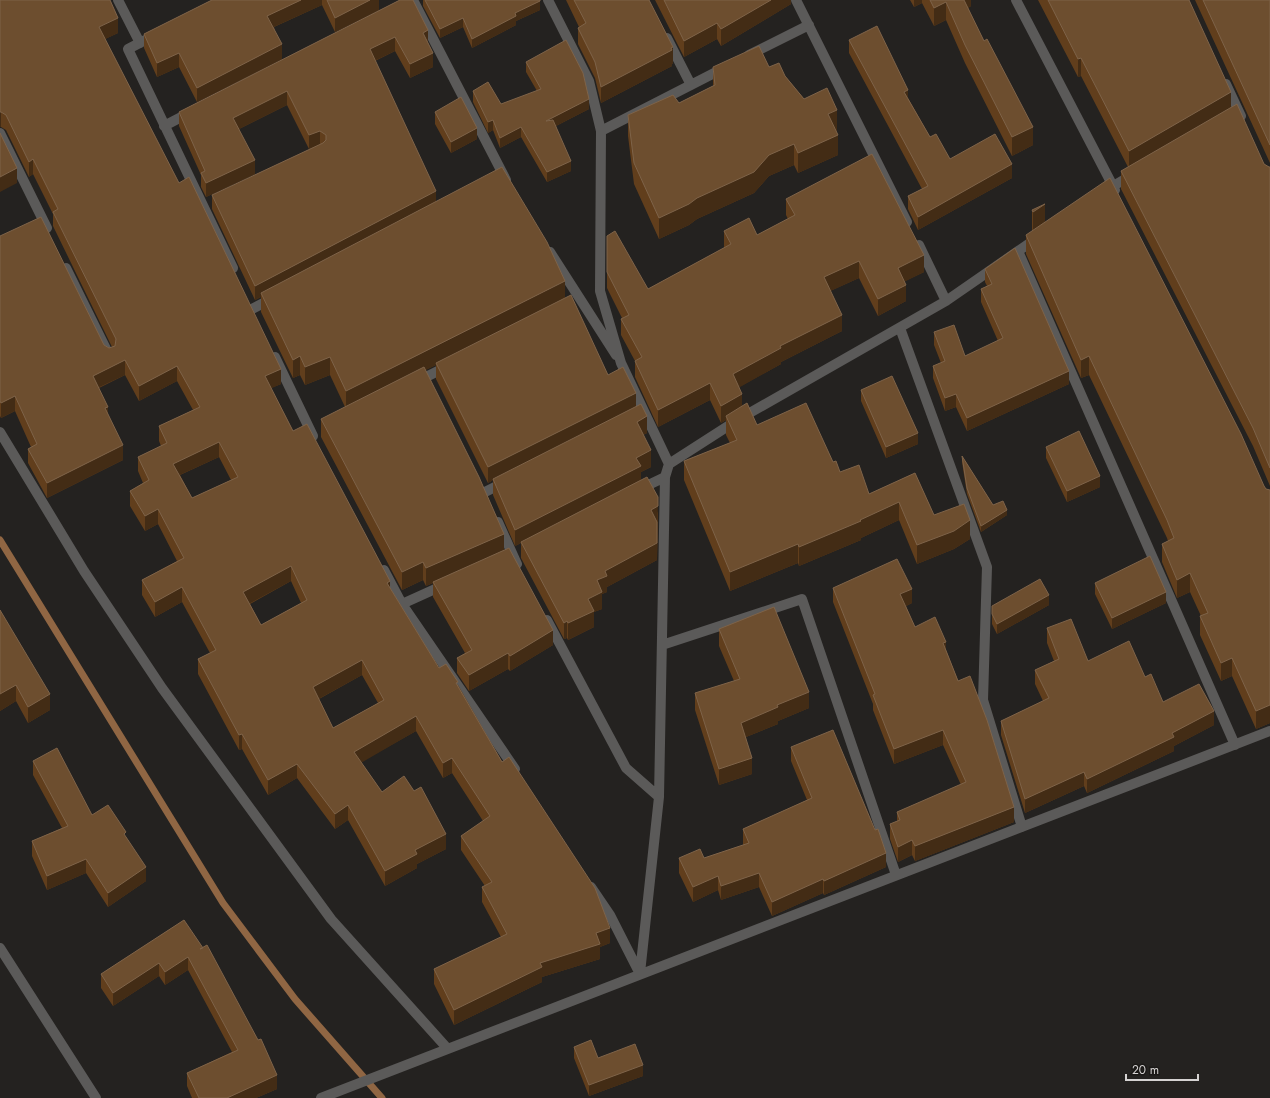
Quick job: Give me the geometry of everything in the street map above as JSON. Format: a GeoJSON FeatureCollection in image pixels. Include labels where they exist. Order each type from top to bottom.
{"type":"FeatureCollection","features":[{"type":"Feature","properties":{"kind":"street"},"geometry":{"type":"LineString","coordinates":[[118,0],[140,43]]}},
{"type":"Feature","properties":{"kind":"street"},"geometry":{"type":"LineString","coordinates":[[549,0],[589,81],[602,130],[600,291],[621,363],[641,413],[669,464]]}},
{"type":"Feature","properties":{"kind":"street"},"geometry":{"type":"LineString","coordinates":[[796,0],[946,301]]}},
{"type":"Feature","properties":{"kind":"street"},"geometry":{"type":"LineString","coordinates":[[1016,0],[1120,200]]}},
{"type":"Feature","properties":{"kind":"street"},"geometry":{"type":"LineString","coordinates":[[411,1],[501,179],[513,191]]}},
{"type":"Feature","properties":{"kind":"street"},"geometry":{"type":"LineString","coordinates":[[602,130],[809,25]]}},
{"type":"Feature","properties":{"kind":"street"},"geometry":{"type":"LineString","coordinates":[[662,28],[691,85]]}},
{"type":"Feature","properties":{"kind":"street"},"geometry":{"type":"LineString","coordinates":[[166,30],[128,49],[164,126],[207,204],[236,274]]}},
{"type":"Feature","properties":{"kind":"street"},"geometry":{"type":"LineString","coordinates":[[1224,78],[1236,115],[1246,127]]}},
{"type":"Feature","properties":{"kind":"street"},"geometry":{"type":"LineString","coordinates":[[164,126],[200,108]]}},
{"type":"Feature","properties":{"kind":"street"},"geometry":{"type":"LineString","coordinates":[[0,133],[52,238]]}},
{"type":"Feature","properties":{"kind":"street"},"geometry":{"type":"LineString","coordinates":[[1094,199],[1139,170]]}},
{"type":"Feature","properties":{"kind":"street"},"geometry":{"type":"LineString","coordinates":[[640,974],[659,796],[665,476],[669,464],[739,419],[946,301],[1043,234]]}},
{"type":"Feature","properties":{"kind":"street"},"geometry":{"type":"LineString","coordinates":[[546,245],[576,301],[621,363]]}},
{"type":"Feature","properties":{"kind":"street"},"geometry":{"type":"LineString","coordinates":[[1018,251],[1235,745]]}},
{"type":"Feature","properties":{"kind":"street"},"geometry":{"type":"LineString","coordinates":[[62,259],[110,357]]}},
{"type":"Feature","properties":{"kind":"street"},"geometry":{"type":"LineString","coordinates":[[252,309],[280,294]]}},
{"type":"Feature","properties":{"kind":"street"},"geometry":{"type":"LineString","coordinates":[[900,328],[987,567],[983,700],[1022,827]]}},
{"type":"Feature","properties":{"kind":"street"},"geometry":{"type":"LineString","coordinates":[[272,350],[315,432],[319,447]]}},
{"type":"Feature","properties":{"kind":"street"},"geometry":{"type":"LineString","coordinates":[[407,386],[429,380],[455,362]]}},
{"type":"Feature","properties":{"kind":"street"},"geometry":{"type":"LineString","coordinates":[[0,432],[84,571],[167,694],[330,919],[447,1048]]}},
{"type":"Feature","properties":{"kind":"street"},"geometry":{"type":"LineString","coordinates":[[631,494],[665,476]]}},
{"type":"Feature","properties":{"kind":"street"},"geometry":{"type":"LineString","coordinates":[[485,492],[513,478]]}},
{"type":"Feature","properties":{"kind":"street"},"geometry":{"type":"LineString","coordinates":[[494,513],[523,575]]}},
{"type":"Feature","properties":{"kind":"street"},"geometry":{"type":"LineString","coordinates":[[381,563],[402,604],[520,776]]}},
{"type":"Feature","properties":{"kind":"street"},"geometry":{"type":"LineString","coordinates":[[402,604],[450,582]]}},
{"type":"Feature","properties":{"kind":"street"},"geometry":{"type":"LineString","coordinates":[[662,644],[802,599],[896,875]]}},
{"type":"Feature","properties":{"kind":"street"},"geometry":{"type":"LineString","coordinates":[[542,610],[626,768],[659,796]]}},
{"type":"Feature","properties":{"kind":"street"},"geometry":{"type":"LineString","coordinates":[[321,1098],[408,1063],[1270,731]]}},
{"type":"Feature","properties":{"kind":"street"},"geometry":{"type":"LineString","coordinates":[[584,875],[610,915],[640,974]]}},
{"type":"Feature","properties":{"kind":"street"},"geometry":{"type":"LineString","coordinates":[[0,948],[96,1098]]}},
{"type":"Feature","properties":{"kind":"building"},"geometry":{"type":"Polygon","coordinates":[[[0,0],[110,0],[118,18],[99,27],[179,183],[189,177],[281,369],[265,376],[293,431],[307,424],[390,581],[387,583],[439,668],[446,664],[458,682],[456,683],[502,762],[509,757],[595,888],[610,928],[596,933],[600,944],[540,963],[542,967],[454,1010],[434,969],[507,934],[482,887],[492,882],[461,836],[490,816],[452,758],[443,763],[416,716],[354,752],[382,792],[404,776],[414,791],[421,787],[446,834],[415,850],[417,854],[385,871],[348,805],[335,814],[297,764],[268,780],[242,734],[239,735],[198,659],[216,650],[182,587],[155,602],[142,580],[184,558],[158,509],[145,516],[130,491],[149,480],[138,457],[167,443],[159,426],[200,407],[177,366],[139,386],[125,360],[93,376],[108,407],[105,408],[123,445],[47,483],[28,449],[37,444],[15,396],[1,403],[0,401],[0,236],[41,217],[104,345],[109,348],[115,346],[116,339],[53,212],[58,209],[33,159],[29,162],[6,115],[0,112],[0,0]],[[219,442],[173,464],[192,498],[238,477],[219,442]],[[291,566],[243,592],[261,625],[307,600],[291,566]],[[362,660],[313,687],[333,728],[384,700],[362,660]]]}},
{"type":"Feature","properties":{"kind":"building"},"geometry":{"type":"Polygon","coordinates":[[[212,0],[301,0],[267,16],[282,44],[197,88],[179,53],[157,63],[144,34],[212,0]]]}},
{"type":"Feature","properties":{"kind":"building"},"geometry":{"type":"Polygon","coordinates":[[[327,0],[370,0],[335,18],[327,0]]]}},
{"type":"Feature","properties":{"kind":"building"},"geometry":{"type":"Polygon","coordinates":[[[400,0],[413,0],[428,30],[423,33],[433,53],[410,64],[395,37],[370,49],[436,191],[255,286],[212,195],[323,143],[326,140],[326,135],[320,131],[309,135],[287,91],[233,118],[255,160],[206,183],[201,173],[205,171],[179,112],[400,0]]]}},
{"type":"Feature","properties":{"kind":"building"},"geometry":{"type":"Polygon","coordinates":[[[425,0],[540,1],[515,13],[516,16],[472,39],[463,18],[440,29],[425,0]]]}},
{"type":"Feature","properties":{"kind":"building"},"geometry":{"type":"Polygon","coordinates":[[[574,0],[649,0],[673,47],[671,48],[672,50],[601,87],[595,62],[578,28],[586,23],[574,0]]]}},
{"type":"Feature","properties":{"kind":"building"},"geometry":{"type":"Polygon","coordinates":[[[664,0],[771,0],[721,29],[717,23],[684,41],[664,0]]]}},
{"type":"Feature","properties":{"kind":"building"},"geometry":{"type":"Polygon","coordinates":[[[930,0],[964,0],[984,41],[987,39],[1033,127],[1012,137],[965,45],[946,2],[934,8],[930,0]]]}},
{"type":"Feature","properties":{"kind":"building"},"geometry":{"type":"Polygon","coordinates":[[[1048,0],[1189,0],[1231,92],[1129,151],[1081,58],[1078,59],[1048,0]]]}},
{"type":"Feature","properties":{"kind":"building"},"geometry":{"type":"Polygon","coordinates":[[[1203,0],[1270,0],[1270,145],[1203,0]]]}},
{"type":"Feature","properties":{"kind":"building"},"geometry":{"type":"Polygon","coordinates":[[[877,26],[908,90],[904,92],[930,137],[936,134],[950,159],[995,134],[1012,164],[918,217],[908,196],[928,186],[849,40],[877,26]]]}},
{"type":"Feature","properties":{"kind":"building"},"geometry":{"type":"Polygon","coordinates":[[[566,40],[583,73],[589,99],[546,121],[553,120],[571,161],[547,172],[521,127],[500,138],[493,120],[488,122],[473,91],[488,82],[501,104],[541,89],[526,62],[566,40]]]}},
{"type":"Feature","properties":{"kind":"building"},"geometry":{"type":"Polygon","coordinates":[[[759,46],[769,67],[779,63],[785,76],[804,99],[827,88],[837,110],[828,114],[838,135],[798,153],[794,144],[769,155],[754,172],[697,198],[689,204],[659,218],[634,163],[628,115],[673,95],[679,103],[715,85],[713,67],[759,46]]]}},
{"type":"Feature","properties":{"kind":"building"},"geometry":{"type":"Polygon","coordinates":[[[461,97],[477,128],[451,142],[435,112],[461,97]]]}},
{"type":"Feature","properties":{"kind":"building"},"geometry":{"type":"Polygon","coordinates":[[[1237,104],[1264,164],[1270,167],[1270,468],[1253,428],[1121,171],[1237,104]]]}},
{"type":"Feature","properties":{"kind":"building"},"geometry":{"type":"Polygon","coordinates":[[[0,133],[17,168],[0,177],[0,133]]]}},
{"type":"Feature","properties":{"kind":"building"},"geometry":{"type":"Polygon","coordinates":[[[872,154],[924,255],[898,268],[906,285],[878,299],[859,261],[824,277],[842,315],[780,346],[781,348],[733,374],[742,394],[721,406],[710,383],[658,410],[635,361],[642,357],[621,319],[629,315],[607,272],[607,236],[615,231],[648,289],[731,244],[724,231],[749,218],[757,235],[795,215],[786,199],[872,154]]]}},
{"type":"Feature","properties":{"kind":"building"},"geometry":{"type":"Polygon","coordinates":[[[502,167],[547,242],[565,281],[346,391],[330,357],[305,367],[300,356],[293,360],[261,293],[502,167]]]}},
{"type":"Feature","properties":{"kind":"building"},"geometry":{"type":"Polygon","coordinates":[[[1110,178],[1241,434],[1264,486],[1266,489],[1270,490],[1270,705],[1256,711],[1232,658],[1221,663],[1200,616],[1208,613],[1190,573],[1177,580],[1162,544],[1174,538],[1167,520],[1089,356],[1081,360],[1026,235],[1110,178]]]}},
{"type":"Feature","properties":{"kind":"building"},"geometry":{"type":"Polygon","coordinates":[[[1045,204],[1033,212],[1032,210],[1045,204]]]}},
{"type":"Feature","properties":{"kind":"building"},"geometry":{"type":"Polygon","coordinates":[[[1015,248],[1069,371],[967,418],[956,394],[945,398],[933,366],[945,361],[934,332],[954,325],[965,356],[1003,338],[981,289],[992,284],[985,269],[1015,248]]]}},
{"type":"Feature","properties":{"kind":"building"},"geometry":{"type":"Polygon","coordinates":[[[571,295],[608,375],[623,367],[636,393],[488,467],[436,363],[571,295]]]}},
{"type":"Feature","properties":{"kind":"building"},"geometry":{"type":"Polygon","coordinates":[[[424,367],[479,477],[504,534],[426,568],[423,562],[402,572],[321,419],[424,367]]]}},
{"type":"Feature","properties":{"kind":"building"},"geometry":{"type":"Polygon","coordinates":[[[892,376],[918,433],[886,447],[861,390],[892,376]]]}},
{"type":"Feature","properties":{"kind":"building"},"geometry":{"type":"Polygon","coordinates":[[[747,403],[757,425],[806,403],[833,462],[836,461],[840,472],[859,465],[869,494],[915,473],[934,515],[964,504],[970,520],[954,531],[917,545],[899,502],[860,520],[861,521],[799,547],[798,544],[730,572],[684,461],[737,440],[726,416],[747,403]]]}},
{"type":"Feature","properties":{"kind":"building"},"geometry":{"type":"Polygon","coordinates":[[[641,404],[647,416],[637,422],[651,450],[636,458],[641,466],[515,530],[493,479],[641,404]]]}},
{"type":"Feature","properties":{"kind":"building"},"geometry":{"type":"Polygon","coordinates":[[[1079,431],[1100,476],[1067,491],[1046,447],[1079,431]]]}},
{"type":"Feature","properties":{"kind":"building"},"geometry":{"type":"Polygon","coordinates":[[[962,456],[993,505],[1003,501],[1007,510],[981,526],[967,488],[962,456]]]}},
{"type":"Feature","properties":{"kind":"building"},"geometry":{"type":"Polygon","coordinates":[[[647,477],[658,497],[658,506],[651,510],[657,522],[657,543],[605,571],[607,576],[597,580],[602,592],[588,599],[594,611],[568,623],[567,621],[564,623],[521,542],[647,477]]]}},
{"type":"Feature","properties":{"kind":"building"},"geometry":{"type":"Polygon","coordinates":[[[509,548],[553,630],[510,656],[508,653],[469,675],[457,658],[472,650],[433,582],[509,548]]]}},
{"type":"Feature","properties":{"kind":"building"},"geometry":{"type":"Polygon","coordinates":[[[1150,556],[1166,592],[1112,618],[1095,583],[1150,556]]]}},
{"type":"Feature","properties":{"kind":"building"},"geometry":{"type":"Polygon","coordinates":[[[897,559],[912,589],[900,594],[915,627],[935,617],[946,642],[943,643],[958,681],[970,676],[987,720],[1014,807],[915,846],[912,840],[898,847],[890,824],[900,820],[897,812],[966,782],[943,730],[894,749],[873,695],[875,694],[833,588],[897,559]]]}},
{"type":"Feature","properties":{"kind":"building"},"geometry":{"type":"Polygon","coordinates":[[[1040,579],[1049,595],[997,624],[992,614],[992,606],[1040,579]]]}},
{"type":"Feature","properties":{"kind":"building"},"geometry":{"type":"Polygon","coordinates":[[[774,607],[809,692],[777,705],[778,707],[741,723],[752,758],[719,769],[695,693],[740,679],[719,629],[774,607]]]}},
{"type":"Feature","properties":{"kind":"building"},"geometry":{"type":"Polygon","coordinates":[[[0,610],[50,694],[28,707],[16,685],[0,694],[0,610]]]}},
{"type":"Feature","properties":{"kind":"building"},"geometry":{"type":"Polygon","coordinates":[[[1071,619],[1088,661],[1129,641],[1145,677],[1151,674],[1163,702],[1199,684],[1214,711],[1172,733],[1174,737],[1087,779],[1084,772],[1025,799],[1001,721],[1049,698],[1035,670],[1059,659],[1047,628],[1071,619]]]}},
{"type":"Feature","properties":{"kind":"building"},"geometry":{"type":"Polygon","coordinates":[[[833,730],[875,830],[878,829],[886,853],[824,881],[823,879],[772,902],[759,873],[721,886],[718,876],[693,887],[679,858],[700,849],[704,858],[749,843],[743,829],[812,798],[791,747],[833,730]]]}},
{"type":"Feature","properties":{"kind":"building"},"geometry":{"type":"Polygon","coordinates":[[[57,748],[92,815],[108,805],[126,832],[124,834],[146,867],[108,893],[86,859],[47,876],[32,841],[68,826],[33,761],[57,748]]]}},
{"type":"Feature","properties":{"kind":"building"},"geometry":{"type":"Polygon","coordinates":[[[184,920],[203,947],[207,945],[258,1040],[261,1039],[277,1075],[227,1098],[199,1098],[187,1073],[238,1050],[188,957],[165,972],[159,963],[113,993],[101,974],[184,920]]]}},
{"type":"Feature","properties":{"kind":"building"},"geometry":{"type":"Polygon","coordinates":[[[591,1040],[598,1058],[635,1044],[643,1065],[589,1085],[574,1047],[591,1040]]]}},
{"type":"Feature","properties":{"kind":"waterway"},"geometry":{"type":"LineString","coordinates":[[0,540],[223,903],[295,999],[382,1098]]}}]}
